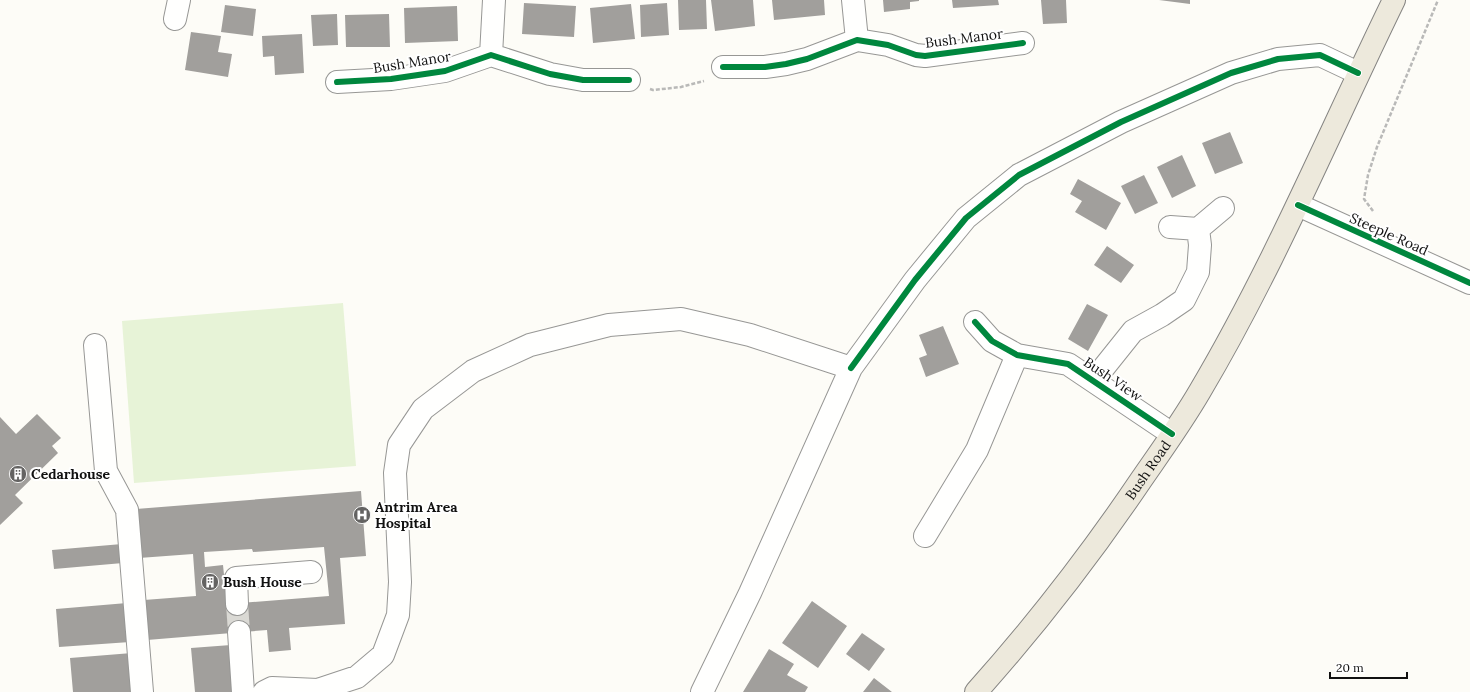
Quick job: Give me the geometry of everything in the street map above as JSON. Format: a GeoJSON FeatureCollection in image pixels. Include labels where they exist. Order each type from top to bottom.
{"type":"FeatureCollection","features":[{"type":"Feature","properties":{"kind":"main road"},"geometry":{"type":"LineString","coordinates":[[1298,206],[1358,73],[1394,0]]}},
{"type":"Feature","properties":{"kind":"main road","name":"Bush Road"},"geometry":{"type":"LineString","coordinates":[[976,692],[1030,629],[1068,581],[1110,525],[1172,434],[1199,393],[1233,334],[1298,206]]}},
{"type":"Feature","properties":{"kind":"street"},"geometry":{"type":"LineString","coordinates":[[494,0],[491,55],[550,74],[583,80],[629,80]]}},
{"type":"Feature","properties":{"kind":"street"},"geometry":{"type":"LineString","coordinates":[[723,67],[765,67],[807,60],[857,40],[853,0]]}},
{"type":"Feature","properties":{"kind":"street","name":"Bush Manor"},"geometry":{"type":"LineString","coordinates":[[857,40],[888,45],[916,55],[925,56],[1023,43]]}},
{"type":"Feature","properties":{"kind":"street","name":"Bush Manor"},"geometry":{"type":"LineString","coordinates":[[337,82],[391,79],[445,71],[491,55]]}},
{"type":"Feature","properties":{"kind":"street"},"geometry":{"type":"LineString","coordinates":[[702,692],[750,594],[851,368],[915,280],[966,218],[1019,175],[1121,122],[1231,73],[1278,59],[1320,55],[1358,73]]}},
{"type":"Feature","properties":{"kind":"street","name":"Steeple Road"},"geometry":{"type":"LineString","coordinates":[[1298,206],[1470,283]]}},
{"type":"Feature","properties":{"kind":"street"},"geometry":{"type":"LineString","coordinates":[[1170,226],[1198,229],[1223,208]]}},
{"type":"Feature","properties":{"kind":"street","name":"Bush View"},"geometry":{"type":"LineString","coordinates":[[1093,381],[1133,331],[1162,315],[1184,300],[1198,272],[1200,245],[1198,229]]}},
{"type":"Feature","properties":{"kind":"street"},"geometry":{"type":"LineString","coordinates":[[264,692],[272,688],[318,690],[331,686],[358,677],[383,655],[398,616],[400,582],[394,473],[399,446],[423,409],[473,371],[530,345],[609,325],[681,318],[750,335],[851,368]]}},
{"type":"Feature","properties":{"kind":"street","name":"Bush View"},"geometry":{"type":"LineString","coordinates":[[975,322],[992,340],[1016,355],[1068,364],[1172,434]]}},
{"type":"Feature","properties":{"kind":"street"},"geometry":{"type":"LineString","coordinates":[[95,345],[106,471],[127,510],[142,692]]}},
{"type":"Feature","properties":{"kind":"street"},"geometry":{"type":"LineString","coordinates":[[925,536],[977,450],[1016,355]]}},
{"type":"Feature","properties":{"kind":"street"},"geometry":{"type":"LineString","coordinates":[[237,604],[236,578],[310,572]]}},
{"type":"Feature","properties":{"kind":"street"},"geometry":{"type":"LineString","coordinates":[[240,632],[243,692]]}},
{"type":"Feature","properties":{"kind":"path"},"geometry":{"type":"LineString","coordinates":[[1376,215],[1364,199],[1368,175],[1377,147],[1438,0]]}},
{"type":"Feature","properties":{"kind":"path"},"geometry":{"type":"LineString","coordinates":[[629,80],[653,90],[681,87],[706,80],[723,67]]}},
{"type":"Feature","properties":{"kind":"green space"},"geometry":{"type":"Polygon","coordinates":[[[343,303],[356,466],[134,483],[122,321],[343,303]]]}},
{"type":"Feature","properties":{"kind":"building"},"geometry":{"type":"Polygon","coordinates":[[[678,0],[706,0],[707,29],[679,30],[678,0]]]}},
{"type":"Feature","properties":{"kind":"building"},"geometry":{"type":"Polygon","coordinates":[[[711,0],[753,0],[755,26],[715,31],[711,0]]]}},
{"type":"Feature","properties":{"kind":"building"},"geometry":{"type":"Polygon","coordinates":[[[772,0],[824,0],[825,15],[774,20],[772,0]]]}},
{"type":"Feature","properties":{"kind":"building"},"geometry":{"type":"Polygon","coordinates":[[[883,0],[919,1],[910,2],[910,9],[884,12],[883,0]]]}},
{"type":"Feature","properties":{"kind":"building"},"geometry":{"type":"Polygon","coordinates":[[[952,0],[998,0],[999,5],[953,8],[952,0]]]}},
{"type":"Feature","properties":{"kind":"building"},"geometry":{"type":"Polygon","coordinates":[[[1041,0],[1066,0],[1067,23],[1043,24],[1041,0]]]}},
{"type":"Feature","properties":{"kind":"building"},"geometry":{"type":"Polygon","coordinates":[[[1159,0],[1190,0],[1190,4],[1159,0]]]}},
{"type":"Feature","properties":{"kind":"building"},"geometry":{"type":"Polygon","coordinates":[[[524,3],[576,6],[574,37],[522,34],[524,3]]]}},
{"type":"Feature","properties":{"kind":"building"},"geometry":{"type":"Polygon","coordinates":[[[667,3],[669,35],[641,37],[640,5],[667,3]]]}},
{"type":"Feature","properties":{"kind":"building"},"geometry":{"type":"Polygon","coordinates":[[[631,4],[635,39],[593,43],[590,8],[631,4]]]}},
{"type":"Feature","properties":{"kind":"building"},"geometry":{"type":"Polygon","coordinates":[[[225,5],[256,9],[253,36],[221,32],[225,5]]]}},
{"type":"Feature","properties":{"kind":"building"},"geometry":{"type":"Polygon","coordinates":[[[457,6],[458,41],[405,43],[404,8],[457,6]]]}},
{"type":"Feature","properties":{"kind":"building"},"geometry":{"type":"Polygon","coordinates":[[[337,14],[338,45],[313,46],[311,15],[337,14]]]}},
{"type":"Feature","properties":{"kind":"building"},"geometry":{"type":"Polygon","coordinates":[[[389,14],[390,47],[346,47],[345,15],[389,14]]]}},
{"type":"Feature","properties":{"kind":"building"},"geometry":{"type":"Polygon","coordinates":[[[191,32],[221,36],[218,52],[232,54],[228,77],[185,70],[191,32]]]}},
{"type":"Feature","properties":{"kind":"building"},"geometry":{"type":"Polygon","coordinates":[[[302,34],[304,73],[275,75],[274,56],[263,57],[262,36],[302,34]]]}},
{"type":"Feature","properties":{"kind":"building"},"geometry":{"type":"Polygon","coordinates":[[[1230,132],[1243,163],[1215,174],[1202,143],[1230,132]]]}},
{"type":"Feature","properties":{"kind":"building"},"geometry":{"type":"Polygon","coordinates":[[[1182,155],[1196,186],[1172,198],[1157,167],[1182,155]]]}},
{"type":"Feature","properties":{"kind":"building"},"geometry":{"type":"Polygon","coordinates":[[[1144,175],[1158,203],[1135,214],[1121,186],[1144,175]]]}},
{"type":"Feature","properties":{"kind":"building"},"geometry":{"type":"Polygon","coordinates":[[[1078,179],[1121,203],[1106,230],[1075,212],[1082,201],[1070,194],[1078,179]]]}},
{"type":"Feature","properties":{"kind":"building"},"geometry":{"type":"Polygon","coordinates":[[[1107,246],[1134,265],[1121,283],[1094,265],[1107,246]]]}},
{"type":"Feature","properties":{"kind":"building"},"geometry":{"type":"Polygon","coordinates":[[[1087,304],[1108,315],[1088,351],[1068,339],[1087,304]]]}},
{"type":"Feature","properties":{"kind":"building"},"geometry":{"type":"Polygon","coordinates":[[[943,326],[959,364],[926,377],[919,358],[927,355],[919,335],[943,326]]]}},
{"type":"Feature","properties":{"kind":"building","name":"Cedarhouse"},"geometry":{"type":"Polygon","coordinates":[[[37,414],[61,438],[52,446],[58,453],[15,495],[23,503],[0,525],[0,417],[16,434],[37,414]]]}},
{"type":"Feature","properties":{"kind":"building","name":"Bush House"},"geometry":{"type":"Polygon","coordinates":[[[361,491],[366,556],[340,558],[345,624],[289,628],[291,650],[269,652],[267,630],[147,640],[144,600],[196,596],[193,554],[139,558],[136,509],[361,491]],[[324,547],[253,552],[252,549],[204,552],[205,567],[223,565],[227,604],[329,596],[324,547]]]}},
{"type":"Feature","properties":{"kind":"building"},"geometry":{"type":"Polygon","coordinates":[[[122,544],[123,563],[54,569],[52,550],[122,544]]]}},
{"type":"Feature","properties":{"kind":"building"},"geometry":{"type":"Polygon","coordinates":[[[812,601],[847,626],[818,668],[782,643],[812,601]]]}},
{"type":"Feature","properties":{"kind":"building"},"geometry":{"type":"Polygon","coordinates":[[[127,603],[130,642],[59,647],[56,609],[127,603]]]}},
{"type":"Feature","properties":{"kind":"building"},"geometry":{"type":"Polygon","coordinates":[[[862,633],[885,649],[869,671],[846,654],[862,633]]]}},
{"type":"Feature","properties":{"kind":"building"},"geometry":{"type":"Polygon","coordinates":[[[231,645],[235,692],[195,692],[191,648],[231,645]]]}},
{"type":"Feature","properties":{"kind":"building"},"geometry":{"type":"Polygon","coordinates":[[[769,649],[794,664],[787,675],[808,687],[805,692],[743,692],[769,649]]]}},
{"type":"Feature","properties":{"kind":"building"},"geometry":{"type":"Polygon","coordinates":[[[132,653],[135,692],[73,692],[70,658],[132,653]]]}},
{"type":"Feature","properties":{"kind":"building"},"geometry":{"type":"Polygon","coordinates":[[[874,678],[892,692],[863,692],[874,678]]]}},
{"type":"Feature","properties":{"kind":"tunnel"},"geometry":{"type":"LineString","coordinates":[[237,604],[239,632]]}},
{"type":"Feature","properties":{"kind":"cycle path"},"geometry":{"type":"LineString","coordinates":[[723,67],[765,67],[786,64],[807,59],[857,40],[888,45],[916,55],[925,56],[1023,43]]}},
{"type":"Feature","properties":{"kind":"cycle path"},"geometry":{"type":"LineString","coordinates":[[337,82],[391,79],[445,71],[491,55],[550,74],[583,80],[629,80]]}},
{"type":"Feature","properties":{"kind":"cycle path"},"geometry":{"type":"LineString","coordinates":[[851,368],[915,280],[966,218],[1019,175],[1121,122],[1231,73],[1278,59],[1320,55],[1358,73]]}},
{"type":"Feature","properties":{"kind":"cycle path"},"geometry":{"type":"LineString","coordinates":[[1298,205],[1470,283]]}},
{"type":"Feature","properties":{"kind":"cycle path"},"geometry":{"type":"LineString","coordinates":[[975,322],[992,341],[1017,355],[1068,364],[1172,434]]}},
{"type":"Feature","properties":{"kind":"place","name":"Cedarhouse"},"geometry":{"type":"Point","coordinates":[18,474]}},
{"type":"Feature","properties":{"kind":"place","name":"Antrim Area Hospital"},"geometry":{"type":"Point","coordinates":[362,515]}},
{"type":"Feature","properties":{"kind":"place","name":"Bush House"},"geometry":{"type":"Point","coordinates":[210,582]}}]}
